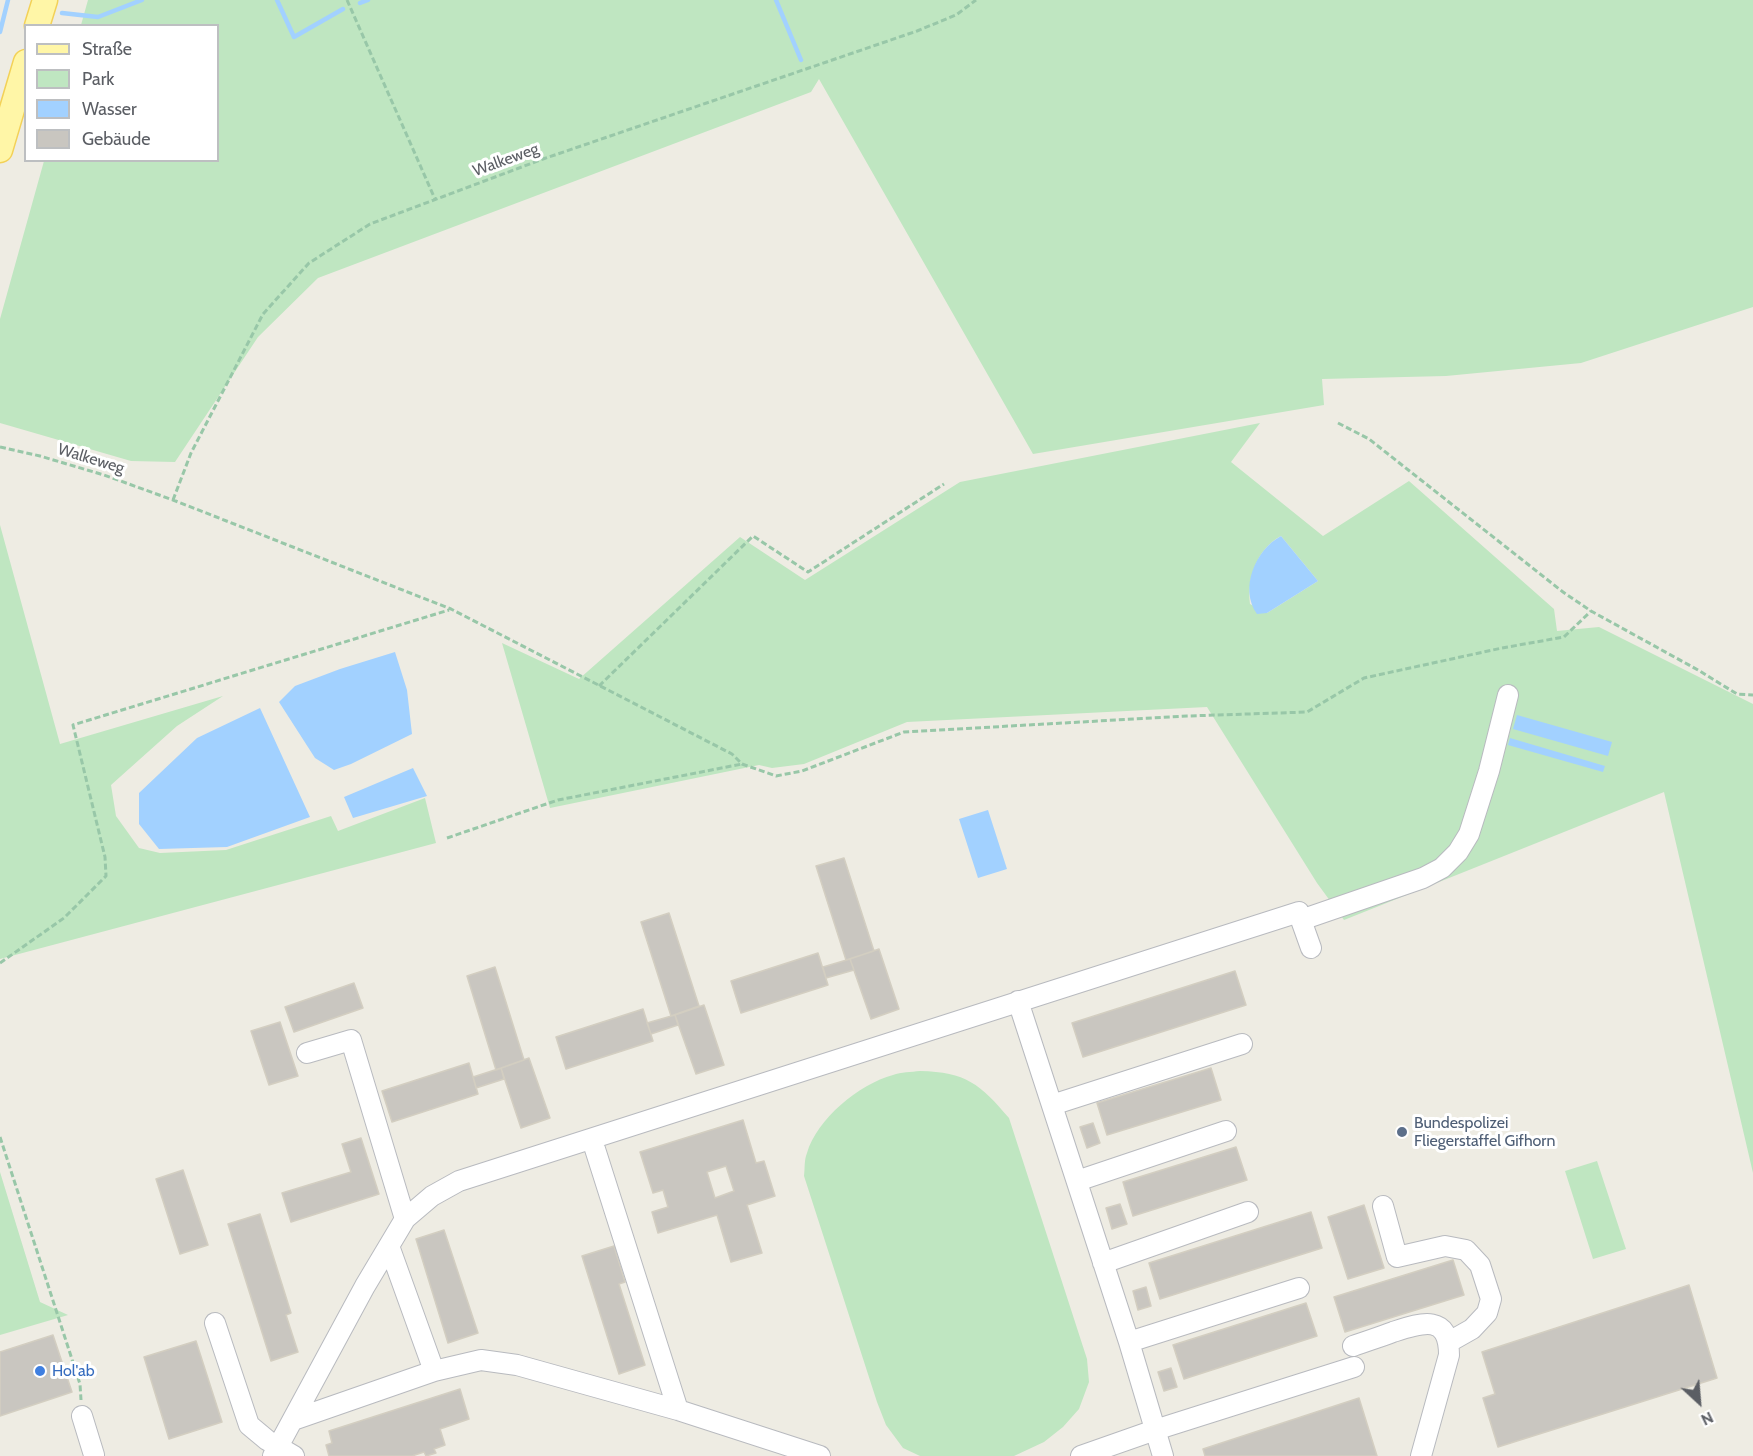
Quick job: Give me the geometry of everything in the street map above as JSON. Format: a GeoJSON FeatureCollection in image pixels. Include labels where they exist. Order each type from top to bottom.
{"type":"FeatureCollection","features":[{"type":"Feature","properties":{"kind":"main road"},"geometry":{"type":"LineString","coordinates":[[38,24],[45,0]]}},
{"type":"Feature","properties":{"kind":"main road"},"geometry":{"type":"LineString","coordinates":[[0,150],[24,69]]}},
{"type":"Feature","properties":{"kind":"lane"},"geometry":{"type":"LineString","coordinates":[[1301,920],[1423,878],[1442,868],[1458,852],[1475,817],[1508,695]]}},
{"type":"Feature","properties":{"kind":"lane"},"geometry":{"type":"LineString","coordinates":[[215,1323],[249,1425],[282,1453],[293,1419],[360,1295],[405,1219],[432,1196],[459,1181],[1299,912],[1311,948]]}},
{"type":"Feature","properties":{"kind":"lane"},"geometry":{"type":"LineString","coordinates":[[1018,1001],[1129,1342],[1163,1456]]}},
{"type":"Feature","properties":{"kind":"lane"},"geometry":{"type":"LineString","coordinates":[[308,1053],[351,1040],[405,1219]]}},
{"type":"Feature","properties":{"kind":"lane"},"geometry":{"type":"LineString","coordinates":[[1052,1105],[1242,1044]]}},
{"type":"Feature","properties":{"kind":"lane"},"geometry":{"type":"LineString","coordinates":[[1077,1182],[1226,1131]]}},
{"type":"Feature","properties":{"kind":"lane"},"geometry":{"type":"LineString","coordinates":[[596,1149],[678,1410]]}},
{"type":"Feature","properties":{"kind":"lane"},"geometry":{"type":"LineString","coordinates":[[1383,1206],[1397,1257],[1445,1246],[1466,1250],[1480,1265],[1491,1299],[1487,1313],[1472,1329],[1449,1342]]}},
{"type":"Feature","properties":{"kind":"lane"},"geometry":{"type":"LineString","coordinates":[[1103,1263],[1248,1212]]}},
{"type":"Feature","properties":{"kind":"lane"},"geometry":{"type":"LineString","coordinates":[[389,1246],[434,1371]]}},
{"type":"Feature","properties":{"kind":"lane"},"geometry":{"type":"LineString","coordinates":[[1129,1342],[1299,1288]]}},
{"type":"Feature","properties":{"kind":"lane"},"geometry":{"type":"LineString","coordinates":[[1353,1346],[1422,1323],[1436,1324],[1445,1332],[1449,1342],[1449,1355],[1421,1456]]}},
{"type":"Feature","properties":{"kind":"lane"},"geometry":{"type":"LineString","coordinates":[[293,1419],[434,1371],[481,1360],[518,1365],[678,1410],[820,1456]]}},
{"type":"Feature","properties":{"kind":"lane"},"geometry":{"type":"LineString","coordinates":[[1081,1456],[1354,1367]]}},
{"type":"Feature","properties":{"kind":"lane"},"geometry":{"type":"LineString","coordinates":[[82,1416],[94,1455]]}},
{"type":"Feature","properties":{"kind":"path"},"geometry":{"type":"LineString","coordinates":[[348,0],[435,199]]}},
{"type":"Feature","properties":{"kind":"path","name":"Walkeweg"},"geometry":{"type":"LineString","coordinates":[[173,500],[191,453],[262,314],[309,263],[370,224],[543,159],[917,31],[956,15],[976,0]]}},
{"type":"Feature","properties":{"kind":"path"},"geometry":{"type":"LineString","coordinates":[[1338,423],[1369,439],[1563,592],[1591,611],[1737,694],[1753,695]]}},
{"type":"Feature","properties":{"kind":"path","name":"Walkeweg"},"geometry":{"type":"LineString","coordinates":[[0,447],[104,475],[451,609],[732,754],[742,765]]}},
{"type":"Feature","properties":{"kind":"path"},"geometry":{"type":"LineString","coordinates":[[599,686],[753,536],[808,572],[944,484]]}},
{"type":"Feature","properties":{"kind":"path"},"geometry":{"type":"LineString","coordinates":[[0,963],[64,918],[106,876],[105,857],[73,725],[451,609]]}},
{"type":"Feature","properties":{"kind":"path"},"geometry":{"type":"LineString","coordinates":[[447,838],[558,800],[742,765],[776,776],[802,771],[904,732],[1187,716],[1307,712],[1364,678],[1502,648],[1564,638],[1591,611]]}},
{"type":"Feature","properties":{"kind":"path"},"geometry":{"type":"LineString","coordinates":[[0,1137],[80,1384],[82,1416]]}},
{"type":"Feature","properties":{"kind":"green space"},"geometry":{"type":"Polygon","coordinates":[[[88,0],[1753,0],[1753,307],[1581,363],[1446,376],[1322,379],[1324,405],[1033,454],[819,79],[811,92],[318,278],[258,337],[175,462],[131,461],[0,423],[0,319],[44,162],[219,162],[219,24],[81,24],[88,0]]]}},
{"type":"Feature","properties":{"kind":"green space"},"geometry":{"type":"Polygon","coordinates":[[[1260,423],[1231,462],[1323,536],[1409,481],[1554,609],[1557,631],[1599,627],[1753,704],[1753,1173],[1664,792],[1344,920],[1317,883],[1207,707],[907,722],[804,764],[772,768],[759,765],[550,808],[502,643],[579,679],[740,537],[805,580],[960,482],[1260,423]],[[1281,536],[1266,548],[1255,565],[1250,584],[1250,604],[1267,613],[1318,581],[1281,536]]]}},
{"type":"Feature","properties":{"kind":"green space"},"geometry":{"type":"Polygon","coordinates":[[[0,525],[60,744],[223,696],[177,726],[111,785],[116,816],[139,848],[160,853],[226,850],[331,816],[338,831],[425,798],[436,843],[0,959],[0,525]]]}},
{"type":"Feature","properties":{"kind":"green space"},"geometry":{"type":"Polygon","coordinates":[[[920,1071],[949,1074],[971,1082],[989,1096],[1009,1118],[1087,1359],[1089,1382],[1079,1409],[1063,1427],[1044,1442],[1014,1456],[920,1456],[903,1448],[886,1425],[877,1402],[804,1176],[806,1156],[812,1140],[841,1105],[867,1086],[880,1080],[899,1073],[920,1071]]]}},
{"type":"Feature","properties":{"kind":"green space"},"geometry":{"type":"Polygon","coordinates":[[[1597,1161],[1626,1249],[1593,1259],[1565,1171],[1597,1161]]]}},
{"type":"Feature","properties":{"kind":"green space"},"geometry":{"type":"Polygon","coordinates":[[[0,1172],[40,1302],[68,1315],[0,1335],[0,1172]]]}},
{"type":"Feature","properties":{"kind":"water"},"geometry":{"type":"Polygon","coordinates":[[[1281,536],[1318,581],[1267,613],[1257,614],[1250,593],[1252,571],[1264,551],[1281,536]]]}},
{"type":"Feature","properties":{"kind":"water"},"geometry":{"type":"Polygon","coordinates":[[[395,652],[407,690],[412,734],[334,770],[315,758],[279,702],[295,686],[395,652]]]}},
{"type":"Feature","properties":{"kind":"water"},"geometry":{"type":"Polygon","coordinates":[[[260,708],[310,817],[227,847],[159,849],[139,824],[139,793],[197,738],[260,708]]]}},
{"type":"Feature","properties":{"kind":"water"},"geometry":{"type":"Polygon","coordinates":[[[1517,715],[1612,742],[1608,756],[1513,729],[1517,715]]]}},
{"type":"Feature","properties":{"kind":"water"},"geometry":{"type":"Polygon","coordinates":[[[1510,738],[1605,766],[1603,772],[1508,745],[1510,738]]]}},
{"type":"Feature","properties":{"kind":"water"},"geometry":{"type":"Polygon","coordinates":[[[413,768],[427,796],[353,818],[344,797],[413,768]]]}},
{"type":"Feature","properties":{"kind":"water"},"geometry":{"type":"Polygon","coordinates":[[[988,810],[1007,869],[978,878],[959,819],[988,810]]]}},
{"type":"Feature","properties":{"kind":"building"},"geometry":{"type":"Polygon","coordinates":[[[844,858],[874,951],[846,960],[816,866],[844,858]]]}},
{"type":"Feature","properties":{"kind":"building"},"geometry":{"type":"Polygon","coordinates":[[[669,913],[699,1006],[671,1016],[641,922],[669,913]]]}},
{"type":"Feature","properties":{"kind":"building"},"geometry":{"type":"Polygon","coordinates":[[[879,949],[899,1009],[871,1019],[850,959],[879,949]]]}},
{"type":"Feature","properties":{"kind":"building"},"geometry":{"type":"Polygon","coordinates":[[[818,953],[828,985],[741,1013],[731,981],[818,953]]]}},
{"type":"Feature","properties":{"kind":"building"},"geometry":{"type":"Polygon","coordinates":[[[850,959],[854,970],[826,978],[823,967],[850,959]]]}},
{"type":"Feature","properties":{"kind":"building"},"geometry":{"type":"Polygon","coordinates":[[[495,967],[524,1060],[496,1070],[467,976],[495,967]]]}},
{"type":"Feature","properties":{"kind":"building"},"geometry":{"type":"Polygon","coordinates":[[[1235,971],[1246,1005],[1083,1057],[1072,1023],[1235,971]]]}},
{"type":"Feature","properties":{"kind":"building"},"geometry":{"type":"Polygon","coordinates":[[[354,983],[363,1008],[294,1032],[285,1007],[354,983]]]}},
{"type":"Feature","properties":{"kind":"building"},"geometry":{"type":"Polygon","coordinates":[[[704,1005],[724,1065],[696,1074],[675,1015],[704,1005]]]}},
{"type":"Feature","properties":{"kind":"building"},"geometry":{"type":"Polygon","coordinates":[[[643,1009],[653,1041],[566,1069],[556,1037],[643,1009]]]}},
{"type":"Feature","properties":{"kind":"building"},"geometry":{"type":"Polygon","coordinates":[[[675,1015],[678,1025],[651,1034],[647,1023],[675,1015]]]}},
{"type":"Feature","properties":{"kind":"building"},"geometry":{"type":"Polygon","coordinates":[[[280,1022],[298,1076],[269,1085],[251,1031],[280,1022]]]}},
{"type":"Feature","properties":{"kind":"building"},"geometry":{"type":"Polygon","coordinates":[[[529,1058],[550,1118],[521,1128],[501,1068],[529,1058]]]}},
{"type":"Feature","properties":{"kind":"building"},"geometry":{"type":"Polygon","coordinates":[[[469,1063],[478,1094],[392,1122],[382,1091],[469,1063]]]}},
{"type":"Feature","properties":{"kind":"building"},"geometry":{"type":"Polygon","coordinates":[[[501,1068],[504,1079],[476,1088],[473,1077],[501,1068]]]}},
{"type":"Feature","properties":{"kind":"building"},"geometry":{"type":"Polygon","coordinates":[[[1211,1068],[1221,1100],[1107,1135],[1097,1103],[1211,1068]]]}},
{"type":"Feature","properties":{"kind":"building"},"geometry":{"type":"Polygon","coordinates":[[[743,1120],[756,1163],[764,1161],[775,1196],[747,1205],[762,1253],[731,1262],[717,1215],[658,1233],[652,1212],[668,1207],[663,1190],[653,1193],[640,1152],[743,1120]],[[726,1166],[707,1172],[715,1198],[734,1191],[726,1166]]]}},
{"type":"Feature","properties":{"kind":"building"},"geometry":{"type":"Polygon","coordinates":[[[1093,1123],[1100,1143],[1087,1148],[1080,1127],[1093,1123]]]}},
{"type":"Feature","properties":{"kind":"building"},"geometry":{"type":"Polygon","coordinates":[[[361,1138],[379,1194],[291,1222],[282,1193],[351,1172],[342,1144],[361,1138]]]}},
{"type":"Feature","properties":{"kind":"building"},"geometry":{"type":"Polygon","coordinates":[[[1236,1147],[1247,1180],[1133,1216],[1123,1182],[1236,1147]]]}},
{"type":"Feature","properties":{"kind":"building"},"geometry":{"type":"Polygon","coordinates":[[[183,1170],[208,1245],[180,1254],[156,1179],[183,1170]]]}},
{"type":"Feature","properties":{"kind":"building"},"geometry":{"type":"Polygon","coordinates":[[[1120,1204],[1127,1224],[1112,1229],[1106,1208],[1120,1204]]]}},
{"type":"Feature","properties":{"kind":"building"},"geometry":{"type":"Polygon","coordinates":[[[1364,1205],[1384,1268],[1348,1279],[1328,1217],[1364,1205]]]}},
{"type":"Feature","properties":{"kind":"building"},"geometry":{"type":"Polygon","coordinates":[[[1311,1212],[1322,1248],[1160,1299],[1149,1263],[1311,1212]]]}},
{"type":"Feature","properties":{"kind":"building"},"geometry":{"type":"Polygon","coordinates":[[[260,1214],[291,1313],[286,1315],[298,1352],[271,1361],[228,1224],[260,1214]]]}},
{"type":"Feature","properties":{"kind":"building"},"geometry":{"type":"Polygon","coordinates":[[[444,1230],[478,1333],[448,1343],[416,1239],[444,1230]]]}},
{"type":"Feature","properties":{"kind":"building"},"geometry":{"type":"Polygon","coordinates":[[[614,1246],[625,1282],[619,1284],[645,1365],[619,1374],[582,1256],[614,1246]]]}},
{"type":"Feature","properties":{"kind":"building"},"geometry":{"type":"Polygon","coordinates":[[[1453,1260],[1464,1295],[1345,1332],[1334,1297],[1453,1260]]]}},
{"type":"Feature","properties":{"kind":"building"},"geometry":{"type":"Polygon","coordinates":[[[1689,1285],[1717,1378],[1498,1447],[1483,1398],[1495,1394],[1482,1352],[1689,1285]]]}},
{"type":"Feature","properties":{"kind":"building"},"geometry":{"type":"Polygon","coordinates":[[[1146,1287],[1151,1306],[1138,1310],[1133,1291],[1146,1287]]]}},
{"type":"Feature","properties":{"kind":"building"},"geometry":{"type":"Polygon","coordinates":[[[1306,1303],[1317,1336],[1184,1379],[1173,1345],[1306,1303]]]}},
{"type":"Feature","properties":{"kind":"building"},"geometry":{"type":"Polygon","coordinates":[[[53,1335],[72,1392],[0,1416],[0,1352],[53,1335]]]}},
{"type":"Feature","properties":{"kind":"building"},"geometry":{"type":"Polygon","coordinates":[[[196,1341],[222,1422],[169,1439],[144,1357],[196,1341]]]}},
{"type":"Feature","properties":{"kind":"building"},"geometry":{"type":"Polygon","coordinates":[[[1171,1368],[1177,1387],[1164,1391],[1158,1372],[1171,1368]]]}},
{"type":"Feature","properties":{"kind":"building"},"geometry":{"type":"Polygon","coordinates":[[[460,1389],[469,1419],[440,1429],[445,1445],[434,1449],[436,1453],[426,1456],[424,1452],[412,1456],[329,1456],[326,1445],[332,1443],[329,1431],[460,1389]]]}},
{"type":"Feature","properties":{"kind":"building"},"geometry":{"type":"Polygon","coordinates":[[[1359,1398],[1377,1456],[1205,1456],[1203,1449],[1359,1398]]]}},
{"type":"Feature","properties":{"kind":"waterway"},"geometry":{"type":"LineString","coordinates":[[0,32],[8,0]]}},
{"type":"Feature","properties":{"kind":"waterway"},"geometry":{"type":"LineString","coordinates":[[62,13],[98,17],[142,0]]}},
{"type":"Feature","properties":{"kind":"waterway"},"geometry":{"type":"LineString","coordinates":[[277,0],[294,37],[343,9]]}},
{"type":"Feature","properties":{"kind":"waterway"},"geometry":{"type":"LineString","coordinates":[[360,3],[368,0]]}},
{"type":"Feature","properties":{"kind":"waterway"},"geometry":{"type":"LineString","coordinates":[[776,0],[801,60]]}},
{"type":"Feature","properties":{"kind":"place","name":"Bundespolizei Fliegerstaffel Gifhorn"},"geometry":{"type":"Point","coordinates":[1402,1132]}},
{"type":"Feature","properties":{"kind":"place","name":"Hol'ab"},"geometry":{"type":"Point","coordinates":[40,1371]}}]}
